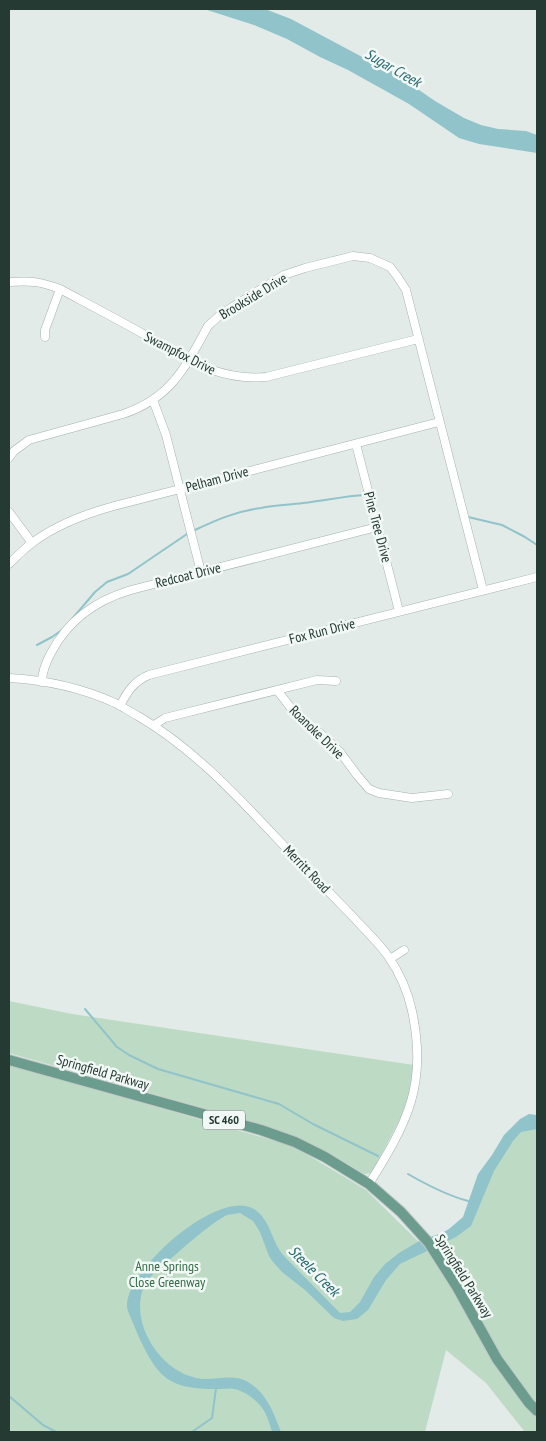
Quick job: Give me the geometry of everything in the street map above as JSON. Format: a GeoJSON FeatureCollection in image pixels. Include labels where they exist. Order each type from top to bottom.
{"type":"FeatureCollection","features":[{"type":"Feature","properties":{"kind":"main road","name":"Springfield Parkway"},"geometry":{"type":"LineString","coordinates":[[9,1060],[262,1130],[295,1142],[369,1184],[401,1212],[429,1243],[498,1359],[529,1403],[537,1411]]}},
{"type":"Feature","properties":{"kind":"street","name":"Brookside Drive"},"geometry":{"type":"LineString","coordinates":[[9,458],[14,450],[29,440],[123,414],[153,400],[179,376],[208,326],[220,314],[284,276],[305,268],[354,256],[370,258],[390,268],[406,290],[483,590]]}},
{"type":"Feature","properties":{"kind":"street","name":"Swampfox Drive"},"geometry":{"type":"LineString","coordinates":[[9,282],[42,282],[60,289],[189,360],[223,374],[244,378],[266,377],[418,339]]}},
{"type":"Feature","properties":{"kind":"street"},"geometry":{"type":"LineString","coordinates":[[45,337],[45,330],[60,289]]}},
{"type":"Feature","properties":{"kind":"street"},"geometry":{"type":"LineString","coordinates":[[153,400],[166,435],[201,572]]}},
{"type":"Feature","properties":{"kind":"street","name":"Pelham Drive"},"geometry":{"type":"LineString","coordinates":[[9,564],[32,543],[83,515],[180,488],[439,422]]}},
{"type":"Feature","properties":{"kind":"street","name":"Pine Tree Drive"},"geometry":{"type":"LineString","coordinates":[[356,444],[400,611]]}},
{"type":"Feature","properties":{"kind":"street"},"geometry":{"type":"LineString","coordinates":[[9,512],[32,543]]}},
{"type":"Feature","properties":{"kind":"street","name":"Redcoat Drive"},"geometry":{"type":"LineString","coordinates":[[42,682],[44,669],[55,646],[73,622],[108,598],[377,527]]}},
{"type":"Feature","properties":{"kind":"street","name":"Fox Run Drive"},"geometry":{"type":"LineString","coordinates":[[120,706],[135,682],[149,675],[537,577]]}},
{"type":"Feature","properties":{"kind":"street","name":"Merritt Road"},"geometry":{"type":"LineString","coordinates":[[9,678],[70,688],[120,706],[179,743],[211,771],[369,934],[390,959],[401,979],[412,1009],[418,1047],[417,1072],[413,1099],[406,1121],[369,1184]]}},
{"type":"Feature","properties":{"kind":"street"},"geometry":{"type":"LineString","coordinates":[[154,726],[165,718],[317,680],[336,681]]}},
{"type":"Feature","properties":{"kind":"street","name":"Roanoke Drive"},"geometry":{"type":"LineString","coordinates":[[277,690],[307,725],[320,733],[340,752],[369,789],[379,793],[412,798],[448,794]]}},
{"type":"Feature","properties":{"kind":"street"},"geometry":{"type":"LineString","coordinates":[[390,959],[404,950]]}},
{"type":"Feature","properties":{"kind":"green space"},"geometry":{"type":"Polygon","coordinates":[[[9,1001],[72,1014],[414,1065],[409,1094],[401,1117],[372,1173],[364,1174],[331,1154],[296,1137],[256,1123],[9,1053],[9,1001]]]}},
{"type":"Feature","properties":{"kind":"green space","name":"Anne Springs Close Greenway"},"geometry":{"type":"Polygon","coordinates":[[[9,1065],[293,1146],[366,1190],[423,1246],[463,1225],[509,1137],[537,1122],[537,1432],[525,1432],[486,1383],[446,1350],[425,1432],[9,1432],[9,1065]]]}},
{"type":"Feature","properties":{"kind":"water"},"geometry":{"type":"Polygon","coordinates":[[[204,9],[265,9],[291,19],[390,70],[435,101],[464,118],[498,129],[526,131],[537,135],[537,153],[479,144],[459,138],[409,104],[287,39],[254,25],[204,9]]]}},
{"type":"Feature","properties":{"kind":"water"},"geometry":{"type":"Polygon","coordinates":[[[529,1114],[537,1115],[537,1129],[521,1132],[513,1141],[494,1171],[471,1226],[456,1237],[400,1264],[386,1280],[368,1310],[357,1319],[343,1321],[334,1318],[305,1290],[282,1272],[269,1256],[260,1232],[253,1221],[240,1213],[225,1216],[210,1226],[159,1268],[148,1280],[140,1300],[141,1314],[144,1329],[159,1355],[170,1365],[196,1378],[229,1377],[248,1382],[265,1398],[281,1432],[272,1432],[263,1409],[245,1393],[237,1389],[201,1389],[183,1386],[165,1377],[149,1358],[127,1307],[130,1292],[141,1273],[157,1254],[176,1236],[198,1221],[219,1210],[238,1205],[254,1209],[268,1225],[276,1244],[284,1256],[340,1313],[350,1312],[360,1302],[374,1277],[385,1264],[421,1240],[449,1229],[463,1217],[478,1174],[504,1135],[520,1119],[529,1114]]]}},
{"type":"Feature","properties":{"kind":"waterway"},"geometry":{"type":"LineString","coordinates":[[195,530],[227,516],[252,509],[365,495]]}},
{"type":"Feature","properties":{"kind":"waterway"},"geometry":{"type":"LineString","coordinates":[[468,517],[502,525],[537,545]]}},
{"type":"Feature","properties":{"kind":"waterway"},"geometry":{"type":"LineString","coordinates":[[72,619],[95,592],[107,582],[128,574],[187,534]]}},
{"type":"Feature","properties":{"kind":"waterway"},"geometry":{"type":"LineString","coordinates":[[37,645],[62,630]]}},
{"type":"Feature","properties":{"kind":"waterway"},"geometry":{"type":"LineString","coordinates":[[85,1009],[117,1047],[129,1055],[158,1069],[279,1104],[313,1124],[378,1156]]}},
{"type":"Feature","properties":{"kind":"waterway"},"geometry":{"type":"LineString","coordinates":[[408,1174],[452,1196],[468,1201]]}},
{"type":"Feature","properties":{"kind":"waterway"},"geometry":{"type":"LineString","coordinates":[[192,1432],[212,1418],[216,1388]]}},
{"type":"Feature","properties":{"kind":"waterway"},"geometry":{"type":"LineString","coordinates":[[9,1396],[43,1425],[56,1432]]}},
{"type":"Feature","properties":{"kind":"water label","name":"Sugar Creek"},"geometry":{"type":"Point","coordinates":[393,68]}},
{"type":"Feature","properties":{"kind":"water label","name":"Steele Creek"},"geometry":{"type":"Point","coordinates":[314,1271]}}]}
